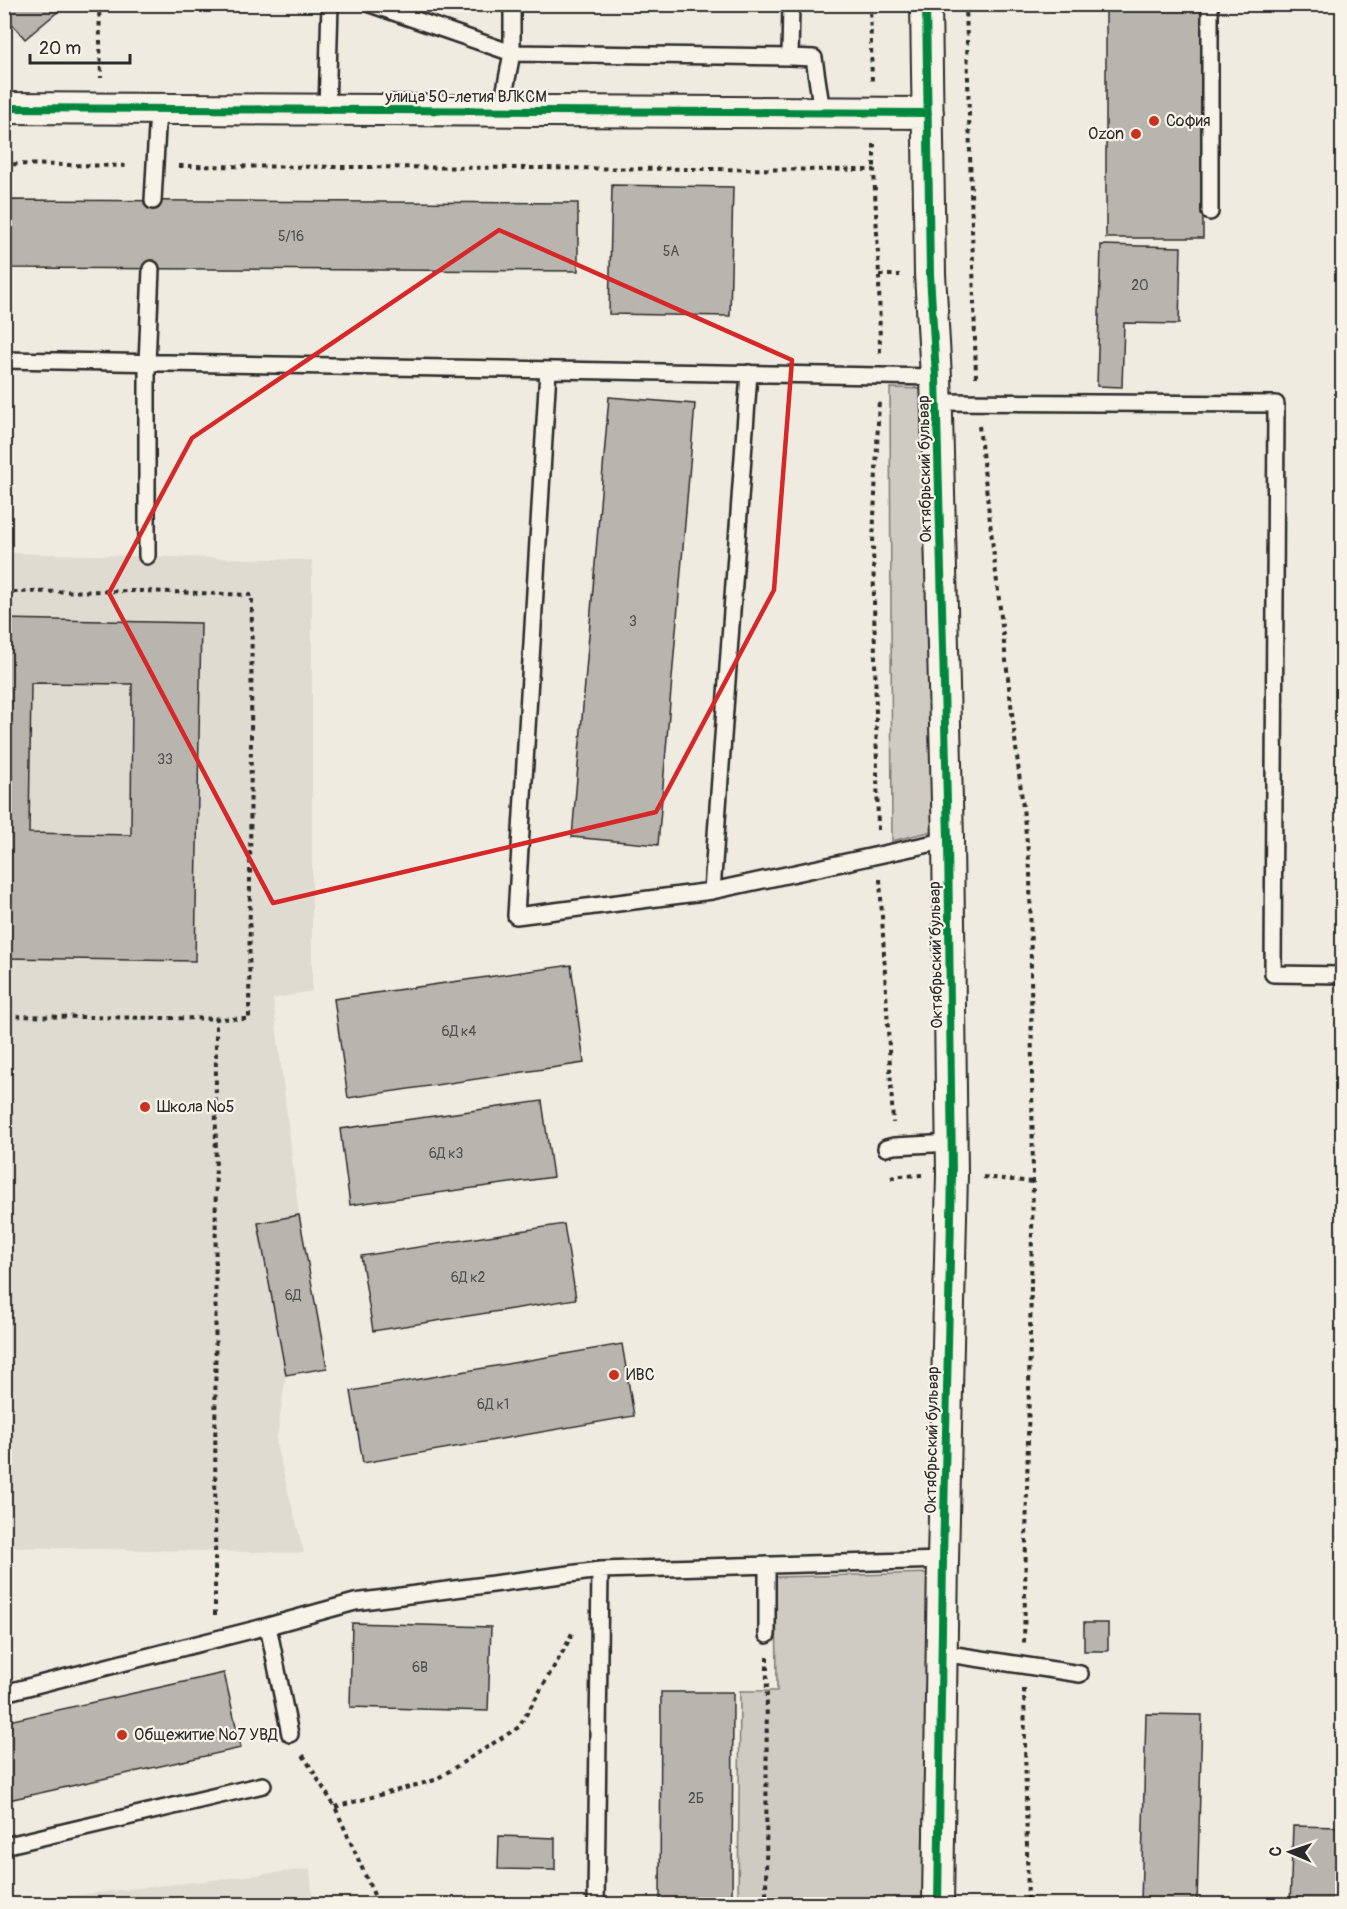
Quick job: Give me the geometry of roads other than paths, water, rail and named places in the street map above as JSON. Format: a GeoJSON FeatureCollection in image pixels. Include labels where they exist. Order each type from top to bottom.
{"type":"FeatureCollection","features":[{"type":"Feature","properties":{"kind":"street","name":"Октябрьский бульвар"},"geometry":{"type":"LineString","coordinates":[[926,4],[930,274],[936,389],[948,840],[952,1143],[938,1905]]}},
{"type":"Feature","properties":{"kind":"street","name":"улица 50-летия ВЛКСМ"},"geometry":{"type":"LineString","coordinates":[[4,108],[928,113]]}},
{"type":"Feature","properties":{"kind":"lane"},"geometry":{"type":"LineString","coordinates":[[327,110],[330,4]]}},
{"type":"Feature","properties":{"kind":"lane"},"geometry":{"type":"LineString","coordinates":[[370,4],[512,53],[814,58],[822,112]]}},
{"type":"Feature","properties":{"kind":"lane"},"geometry":{"type":"LineString","coordinates":[[501,111],[512,53],[512,4]]}},
{"type":"Feature","properties":{"kind":"lane"},"geometry":{"type":"LineString","coordinates":[[790,57],[791,4]]}},
{"type":"Feature","properties":{"kind":"lane"},"geometry":{"type":"LineString","coordinates":[[1210,4],[1210,212]]}},
{"type":"Feature","properties":{"kind":"lane"},"geometry":{"type":"LineString","coordinates":[[153,201],[158,109]]}},
{"type":"Feature","properties":{"kind":"lane"},"geometry":{"type":"LineString","coordinates":[[147,556],[147,363],[151,269]]}},
{"type":"Feature","properties":{"kind":"lane"},"geometry":{"type":"LineString","coordinates":[[4,360],[880,376],[936,389],[976,402],[1276,404],[1273,974],[1342,975]]}},
{"type":"Feature","properties":{"kind":"lane"},"geometry":{"type":"LineString","coordinates":[[548,370],[516,916],[712,891],[948,840]]}},
{"type":"Feature","properties":{"kind":"lane"},"geometry":{"type":"LineString","coordinates":[[712,891],[749,373]]}},
{"type":"Feature","properties":{"kind":"lane"},"geometry":{"type":"LineString","coordinates":[[890,1147],[952,1143]]}},
{"type":"Feature","properties":{"kind":"lane"},"geometry":{"type":"LineString","coordinates":[[4,1693],[355,1602],[600,1570],[943,1560]]}},
{"type":"Feature","properties":{"kind":"lane"},"geometry":{"type":"LineString","coordinates":[[767,1565],[767,1635]]}},
{"type":"Feature","properties":{"kind":"lane"},"geometry":{"type":"LineString","coordinates":[[596,1905],[600,1570]]}},
{"type":"Feature","properties":{"kind":"lane"},"geometry":{"type":"LineString","coordinates":[[268,1626],[290,1734]]}},
{"type":"Feature","properties":{"kind":"lane"},"geometry":{"type":"LineString","coordinates":[[942,1653],[1080,1674]]}},
{"type":"Feature","properties":{"kind":"lane"},"geometry":{"type":"LineString","coordinates":[[4,1846],[263,1785]]}},
{"type":"Feature","properties":{"kind":"place","name":"София"},"geometry":{"type":"Point","coordinates":[1154,121]}},
{"type":"Feature","properties":{"kind":"place","name":"Ozon"},"geometry":{"type":"Point","coordinates":[1136,134]}},
{"type":"Feature","properties":{"kind":"place","name":"Школа №5"},"geometry":{"type":"Point","coordinates":[145,1107]}},
{"type":"Feature","properties":{"kind":"place","name":"ИВС"},"geometry":{"type":"Point","coordinates":[614,1375]}},
{"type":"Feature","properties":{"kind":"place","name":"Общежитие №7 УВД"},"geometry":{"type":"Point","coordinates":[122,1735]}}]}
